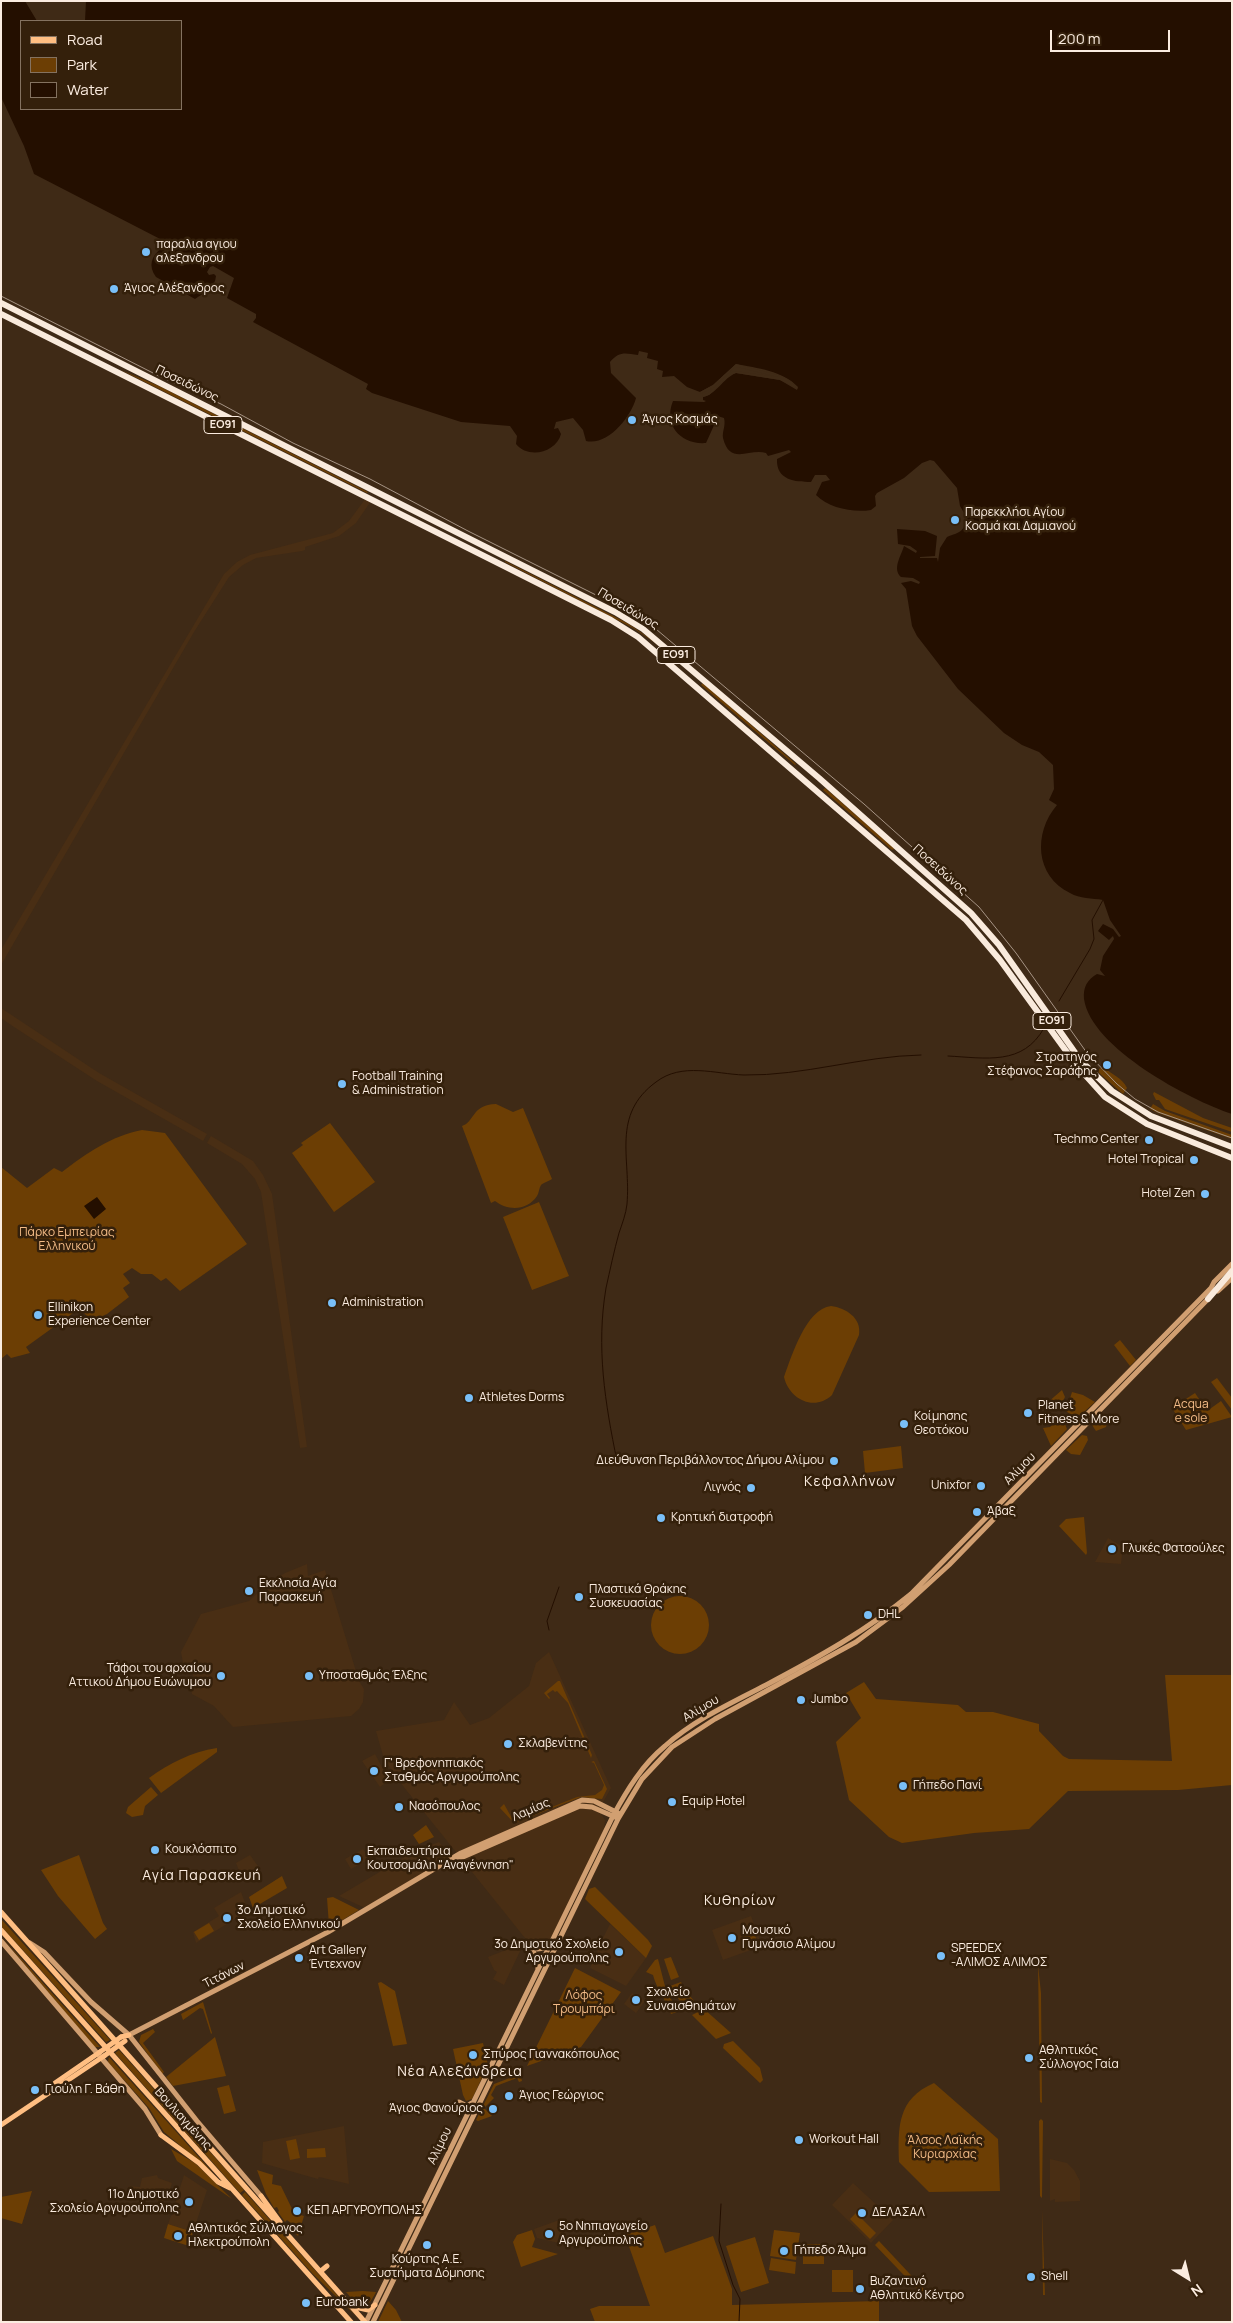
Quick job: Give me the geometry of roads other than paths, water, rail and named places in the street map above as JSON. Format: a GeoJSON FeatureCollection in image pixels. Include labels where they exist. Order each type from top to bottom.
{"type":"FeatureCollection","features":[{"type":"Feature","properties":{"kind":"highway","name":"Ποσειδώνος"},"geometry":{"type":"LineString","coordinates":[[1,303],[615,612],[652,636],[702,677],[964,906],[986,929],[1066,1040],[1093,1074],[1122,1100],[1139,1110],[1232,1147]]}},
{"type":"Feature","properties":{"kind":"highway","name":"Ποσειδώνος"},"geometry":{"type":"LineString","coordinates":[[1,314],[611,620],[647,643],[892,854],[972,926],[1000,960],[1077,1066],[1105,1097],[1142,1122],[1232,1158]]}},
{"type":"Feature","properties":{"kind":"highway"},"geometry":{"type":"LineString","coordinates":[[688,678],[697,680],[702,677]]}},
{"type":"Feature","properties":{"kind":"highway"},"geometry":{"type":"LineString","coordinates":[[802,764],[803,778]]}},
{"type":"Feature","properties":{"kind":"highway"},"geometry":{"type":"LineString","coordinates":[[892,854],[906,855]]}},
{"type":"Feature","properties":{"kind":"highway"},"geometry":{"type":"LineString","coordinates":[[1199,1135],[1232,1143]]}},
{"type":"Feature","properties":{"kind":"highway"},"geometry":{"type":"LineString","coordinates":[[1211,1288],[1232,1267]]}},
{"type":"Feature","properties":{"kind":"highway"},"geometry":{"type":"LineString","coordinates":[[1208,1299],[1232,1267]]}},
{"type":"Feature","properties":{"kind":"main road","name":"Αλίμου"},"geometry":{"type":"LineString","coordinates":[[366,2322],[607,1828],[649,1770],[664,1754],[684,1738],[715,1719],[844,1650],[912,1599],[953,1561],[1208,1299],[1232,1278]]}},
{"type":"Feature","properties":{"kind":"main road","name":"Αλίμου"},"geometry":{"type":"LineString","coordinates":[[372,2322],[617,1815],[644,1766],[674,1738],[722,1708],[838,1646],[879,1619],[911,1594],[1211,1288]]}},
{"type":"Feature","properties":{"kind":"main road","name":"Λαμίας"},"geometry":{"type":"LineString","coordinates":[[328,1932],[472,1847],[579,1801],[591,1800],[617,1815]]}},
{"type":"Feature","properties":{"kind":"main road","name":"Λαμίας"},"geometry":{"type":"LineString","coordinates":[[456,1857],[463,1857],[580,1806],[589,1806],[617,1815]]}},
{"type":"Feature","properties":{"kind":"main road"},"geometry":{"type":"LineString","coordinates":[[599,1810],[605,1818],[607,1828]]}},
{"type":"Feature","properties":{"kind":"main road","name":"Βουλιαγμένης"},"geometry":{"type":"LineString","coordinates":[[1,1912],[366,2322]]}},
{"type":"Feature","properties":{"kind":"main road","name":"Βουλιαγμένης"},"geometry":{"type":"LineString","coordinates":[[1,1930],[351,2322]]}},
{"type":"Feature","properties":{"kind":"main road","name":"Τιτάνων"},"geometry":{"type":"LineString","coordinates":[[128,2035],[328,1932]]}},
{"type":"Feature","properties":{"kind":"main road"},"geometry":{"type":"LineString","coordinates":[[1,1941],[145,2108],[161,2135],[198,2163],[218,2182],[233,2190]]}},
{"type":"Feature","properties":{"kind":"main road"},"geometry":{"type":"LineString","coordinates":[[538,1970],[535,1950],[547,1947],[552,1941]]}},
{"type":"Feature","properties":{"kind":"main road","name":"Βουλιαγμένης"},"geometry":{"type":"LineString","coordinates":[[29,1942],[44,1952],[98,2008],[128,2035],[261,2196],[278,2219],[282,2228]]}},
{"type":"Feature","properties":{"kind":"main road"},"geometry":{"type":"LineString","coordinates":[[1,2125],[128,2035]]}},
{"type":"Feature","properties":{"kind":"main road"},"geometry":{"type":"LineString","coordinates":[[460,2102],[467,2106],[473,2102]]}},
{"type":"Feature","properties":{"kind":"main road"},"geometry":{"type":"LineString","coordinates":[[321,2271],[327,2266]]}},
{"type":"Feature","properties":{"kind":"main road"},"geometry":{"type":"LineString","coordinates":[[352,2306],[362,2310],[374,2305]]}},
{"type":"Feature","properties":{"kind":"water"},"geometry":{"type":"Polygon","coordinates":[[[1,1],[25,1],[36,20],[20,20],[20,110],[182,110],[182,20],[85,20],[86,1],[1232,1],[1232,1114],[1192,1097],[1145,1070],[1104,1036],[1091,1017],[1084,999],[1085,987],[1088,981],[1097,974],[1105,976],[1100,970],[1103,956],[1114,939],[1113,936],[1109,940],[1098,931],[1103,924],[1113,929],[1119,937],[1121,936],[1110,920],[1103,900],[1070,893],[1058,885],[1044,865],[1041,841],[1049,816],[1057,805],[1049,800],[1054,789],[1053,765],[1039,752],[1022,745],[1004,733],[958,689],[917,636],[912,626],[906,589],[901,583],[911,581],[919,584],[920,582],[913,578],[901,577],[898,574],[897,566],[904,546],[916,553],[917,551],[910,546],[898,544],[897,529],[925,531],[937,536],[935,556],[920,558],[937,558],[938,562],[940,548],[947,537],[961,531],[967,518],[960,506],[957,488],[934,461],[930,460],[922,463],[904,478],[877,493],[875,496],[876,506],[871,510],[857,511],[834,506],[821,500],[816,495],[822,482],[830,480],[826,475],[815,475],[811,482],[793,480],[783,476],[777,459],[791,452],[789,450],[768,456],[766,453],[760,452],[735,454],[726,446],[723,438],[724,418],[711,414],[706,415],[716,421],[706,443],[689,441],[676,432],[672,425],[670,418],[673,401],[704,402],[706,401],[703,400],[703,397],[708,396],[731,375],[736,373],[780,380],[797,390],[798,387],[792,382],[769,371],[736,364],[713,385],[700,392],[687,387],[674,376],[662,377],[663,371],[657,369],[658,361],[647,358],[648,353],[639,351],[638,355],[619,354],[610,362],[611,373],[636,398],[629,413],[617,429],[602,439],[586,441],[583,430],[573,418],[556,422],[554,429],[558,428],[561,434],[558,441],[554,446],[541,452],[521,449],[516,444],[517,436],[510,426],[461,422],[372,393],[366,389],[368,384],[253,322],[256,314],[227,298],[234,278],[213,266],[207,272],[209,275],[214,274],[216,276],[214,284],[195,299],[156,277],[151,265],[153,258],[162,248],[167,253],[170,250],[169,245],[34,174],[24,146],[1,97],[1,1]]]}},
{"type":"Feature","properties":{"kind":"water"},"geometry":{"type":"Polygon","coordinates":[[[97,1197],[106,1209],[94,1219],[84,1206],[97,1197]]]}},
{"type":"Feature","properties":{"kind":"waterway"},"geometry":{"type":"LineString","coordinates":[[1059,1001],[1090,949],[1094,939],[1092,920],[1103,900]]}},
{"type":"Feature","properties":{"kind":"waterway"},"geometry":{"type":"LineString","coordinates":[[948,1056],[990,1058],[1014,1054],[1025,1049],[1044,1028]]}},
{"type":"Feature","properties":{"kind":"waterway"},"geometry":{"type":"LineString","coordinates":[[617,1461],[603,1375],[603,1310],[606,1288],[627,1204],[626,1138],[628,1123],[633,1109],[642,1095],[656,1082],[677,1072],[766,1074],[899,1056],[921,1055]]}},
{"type":"Feature","properties":{"kind":"waterway"},"geometry":{"type":"LineString","coordinates":[[549,1630],[547,1621],[559,1587]]}},
{"type":"Feature","properties":{"kind":"waterway"},"geometry":{"type":"LineString","coordinates":[[721,2204],[719,2241],[733,2285],[740,2299],[739,2322]]}},
{"type":"Feature","properties":{"kind":"tram line"},"geometry":{"type":"LineString","coordinates":[[1,296],[159,376],[221,404],[293,443],[370,479],[468,531],[644,619],[864,804],[979,907],[1016,953],[1087,1053],[1117,1084],[1135,1099],[1158,1112],[1232,1138]]}},
{"type":"Feature","properties":{"kind":"place","name":"παραλια αγιου αλεξανδρου"},"geometry":{"type":"Point","coordinates":[146,252]}},
{"type":"Feature","properties":{"kind":"place","name":"Άγιος Αλέξανδρος"},"geometry":{"type":"Point","coordinates":[114,289]}},
{"type":"Feature","properties":{"kind":"place","name":"Άγιος Κοσμάς"},"geometry":{"type":"Point","coordinates":[632,420]}},
{"type":"Feature","properties":{"kind":"place","name":"Παρεκκλήσι Αγίου Κοσμά και Δαμιανού"},"geometry":{"type":"Point","coordinates":[955,520]}},
{"type":"Feature","properties":{"kind":"place","name":"Στρατηγός Στέφανος Σαράφης"},"geometry":{"type":"Point","coordinates":[1107,1065]}},
{"type":"Feature","properties":{"kind":"place","name":"Football Training & Administration"},"geometry":{"type":"Point","coordinates":[342,1084]}},
{"type":"Feature","properties":{"kind":"place","name":"Techmo Center"},"geometry":{"type":"Point","coordinates":[1149,1140]}},
{"type":"Feature","properties":{"kind":"place","name":"Hotel Tropical"},"geometry":{"type":"Point","coordinates":[1194,1160]}},
{"type":"Feature","properties":{"kind":"place","name":"Hotel Zen"},"geometry":{"type":"Point","coordinates":[1205,1194]}},
{"type":"Feature","properties":{"kind":"place","name":"Administration"},"geometry":{"type":"Point","coordinates":[332,1303]}},
{"type":"Feature","properties":{"kind":"place","name":"Ellinikon Experience Center"},"geometry":{"type":"Point","coordinates":[38,1315]}},
{"type":"Feature","properties":{"kind":"place","name":"Athletes Dorms"},"geometry":{"type":"Point","coordinates":[469,1398]}},
{"type":"Feature","properties":{"kind":"place","name":"Planet Fitness & More"},"geometry":{"type":"Point","coordinates":[1028,1413]}},
{"type":"Feature","properties":{"kind":"place","name":"Κοίμησης Θεοτόκου"},"geometry":{"type":"Point","coordinates":[904,1424]}},
{"type":"Feature","properties":{"kind":"place","name":"Διεύθυνση Περιβάλλοντος Δήμου Αλίμου"},"geometry":{"type":"Point","coordinates":[834,1461]}},
{"type":"Feature","properties":{"kind":"place","name":"Unixfor"},"geometry":{"type":"Point","coordinates":[981,1486]}},
{"type":"Feature","properties":{"kind":"place","name":"Λιγνός"},"geometry":{"type":"Point","coordinates":[751,1488]}},
{"type":"Feature","properties":{"kind":"place","name":"Άβαξ"},"geometry":{"type":"Point","coordinates":[977,1512]}},
{"type":"Feature","properties":{"kind":"place","name":"Κρητική διατροφή"},"geometry":{"type":"Point","coordinates":[661,1518]}},
{"type":"Feature","properties":{"kind":"place","name":"Γλυκές Φατσούλες"},"geometry":{"type":"Point","coordinates":[1112,1549]}},
{"type":"Feature","properties":{"kind":"place","name":"Εκκλησία Αγία Παρασκευή"},"geometry":{"type":"Point","coordinates":[249,1591]}},
{"type":"Feature","properties":{"kind":"place","name":"Πλαστικά Θράκης Συσκευασίας"},"geometry":{"type":"Point","coordinates":[579,1597]}},
{"type":"Feature","properties":{"kind":"place","name":"DHL"},"geometry":{"type":"Point","coordinates":[868,1615]}},
{"type":"Feature","properties":{"kind":"place","name":"Τάφοι του αρχαίου Αττικού Δήμου Ευώνυμου"},"geometry":{"type":"Point","coordinates":[221,1676]}},
{"type":"Feature","properties":{"kind":"place","name":"Υποσταθμός Έλξης"},"geometry":{"type":"Point","coordinates":[309,1676]}},
{"type":"Feature","properties":{"kind":"place","name":"Jumbo"},"geometry":{"type":"Point","coordinates":[801,1700]}},
{"type":"Feature","properties":{"kind":"place","name":"Σκλαβενίτης"},"geometry":{"type":"Point","coordinates":[508,1744]}},
{"type":"Feature","properties":{"kind":"place","name":"Γ' Βρεφονηπιακός Σταθμός Αργυρούπολης"},"geometry":{"type":"Point","coordinates":[374,1771]}},
{"type":"Feature","properties":{"kind":"place","name":"Γήπεδο Πανί"},"geometry":{"type":"Point","coordinates":[903,1786]}},
{"type":"Feature","properties":{"kind":"place","name":"Equip Hotel"},"geometry":{"type":"Point","coordinates":[672,1802]}},
{"type":"Feature","properties":{"kind":"place","name":"Νασόπουλος"},"geometry":{"type":"Point","coordinates":[399,1807]}},
{"type":"Feature","properties":{"kind":"place","name":"Κουκλόσπιτο"},"geometry":{"type":"Point","coordinates":[155,1850]}},
{"type":"Feature","properties":{"kind":"place","name":"Εκπαιδευτήρια Κουτσομάλη \"Αναγέννηση\""},"geometry":{"type":"Point","coordinates":[357,1859]}},
{"type":"Feature","properties":{"kind":"place","name":"3ο Δημοτικό Σχολείο Ελληνικού"},"geometry":{"type":"Point","coordinates":[227,1918]}},
{"type":"Feature","properties":{"kind":"place","name":"Μουσικό Γυμνάσιο Αλίμου"},"geometry":{"type":"Point","coordinates":[732,1938]}},
{"type":"Feature","properties":{"kind":"place","name":"3ο Δημοτικό Σχολείο Αργυρούπολης"},"geometry":{"type":"Point","coordinates":[619,1952]}},
{"type":"Feature","properties":{"kind":"place","name":"SPEEDEX -ΑΛΙΜΟΣ ΑΛΙΜΟΣ"},"geometry":{"type":"Point","coordinates":[941,1956]}},
{"type":"Feature","properties":{"kind":"place","name":"Art Gallery Έντεχνον"},"geometry":{"type":"Point","coordinates":[299,1958]}},
{"type":"Feature","properties":{"kind":"place","name":"Σχολείο Συναισθημάτων"},"geometry":{"type":"Point","coordinates":[636,2000]}},
{"type":"Feature","properties":{"kind":"place","name":"Σπύρος Γιαννακόπουλος"},"geometry":{"type":"Point","coordinates":[473,2055]}},
{"type":"Feature","properties":{"kind":"place","name":"Αθλητικός Σύλλογος Γαία"},"geometry":{"type":"Point","coordinates":[1029,2058]}},
{"type":"Feature","properties":{"kind":"place","name":"Γιούλη Γ. Βάθη"},"geometry":{"type":"Point","coordinates":[35,2090]}},
{"type":"Feature","properties":{"kind":"place","name":"Άγιος Γεώργιος"},"geometry":{"type":"Point","coordinates":[509,2096]}},
{"type":"Feature","properties":{"kind":"place","name":"Άγιος Φανούριος"},"geometry":{"type":"Point","coordinates":[493,2109]}},
{"type":"Feature","properties":{"kind":"place","name":"Workout Hall"},"geometry":{"type":"Point","coordinates":[799,2140]}},
{"type":"Feature","properties":{"kind":"place","name":"11ο Δημοτικό Σχολείο Αργυρούπολης"},"geometry":{"type":"Point","coordinates":[189,2202]}},
{"type":"Feature","properties":{"kind":"place","name":"ΚΕΠ ΑΡΓΥΡΟΥΠΟΛΗΣ"},"geometry":{"type":"Point","coordinates":[297,2211]}},
{"type":"Feature","properties":{"kind":"place","name":"ΔΕΛΑΣΑΛ"},"geometry":{"type":"Point","coordinates":[862,2213]}},
{"type":"Feature","properties":{"kind":"place","name":"5ο Νηπιαγωγείο Αργυρούπολης"},"geometry":{"type":"Point","coordinates":[549,2234]}},
{"type":"Feature","properties":{"kind":"place","name":"Αθλητικός Σύλλογος Ηλεκτρούπολη"},"geometry":{"type":"Point","coordinates":[178,2236]}},
{"type":"Feature","properties":{"kind":"place","name":"Κούρτης Α.Ε. Συστήματα Δόμησης"},"geometry":{"type":"Point","coordinates":[427,2245]}},
{"type":"Feature","properties":{"kind":"place","name":"Γήπεδο Άλμα"},"geometry":{"type":"Point","coordinates":[784,2251]}},
{"type":"Feature","properties":{"kind":"place","name":"Shell"},"geometry":{"type":"Point","coordinates":[1031,2277]}},
{"type":"Feature","properties":{"kind":"place","name":"Βυζαντινό Αθλητικό Κέντρο"},"geometry":{"type":"Point","coordinates":[860,2289]}},
{"type":"Feature","properties":{"kind":"place","name":"Eurobank"},"geometry":{"type":"Point","coordinates":[306,2303]}},
{"type":"Feature","properties":{"kind":"district","name":"Κεφαλλήνων"},"geometry":{"type":"Point","coordinates":[850,1482]}},
{"type":"Feature","properties":{"kind":"district","name":"Αγία Παρασκευή"},"geometry":{"type":"Point","coordinates":[202,1876]}},
{"type":"Feature","properties":{"kind":"district","name":"Κυθηρίων"},"geometry":{"type":"Point","coordinates":[740,1901]}},
{"type":"Feature","properties":{"kind":"district","name":"Νέα Αλεξάνδρεια"},"geometry":{"type":"Point","coordinates":[460,2072]}},
{"type":"Feature","properties":{"kind":"park label","name":"Πάρκο Εμπειρίας Ελληνικού"},"geometry":{"type":"Point","coordinates":[67,1240]}},
{"type":"Feature","properties":{"kind":"park label","name":"Acqua e sole"},"geometry":{"type":"Point","coordinates":[1191,1412]}},
{"type":"Feature","properties":{"kind":"park label","name":"Λόφος Τρουμπάρι"},"geometry":{"type":"Point","coordinates":[584,2003]}},
{"type":"Feature","properties":{"kind":"park label","name":"Άλσος Λαϊκής Κυριαρχίας"},"geometry":{"type":"Point","coordinates":[945,2148]}}]}
